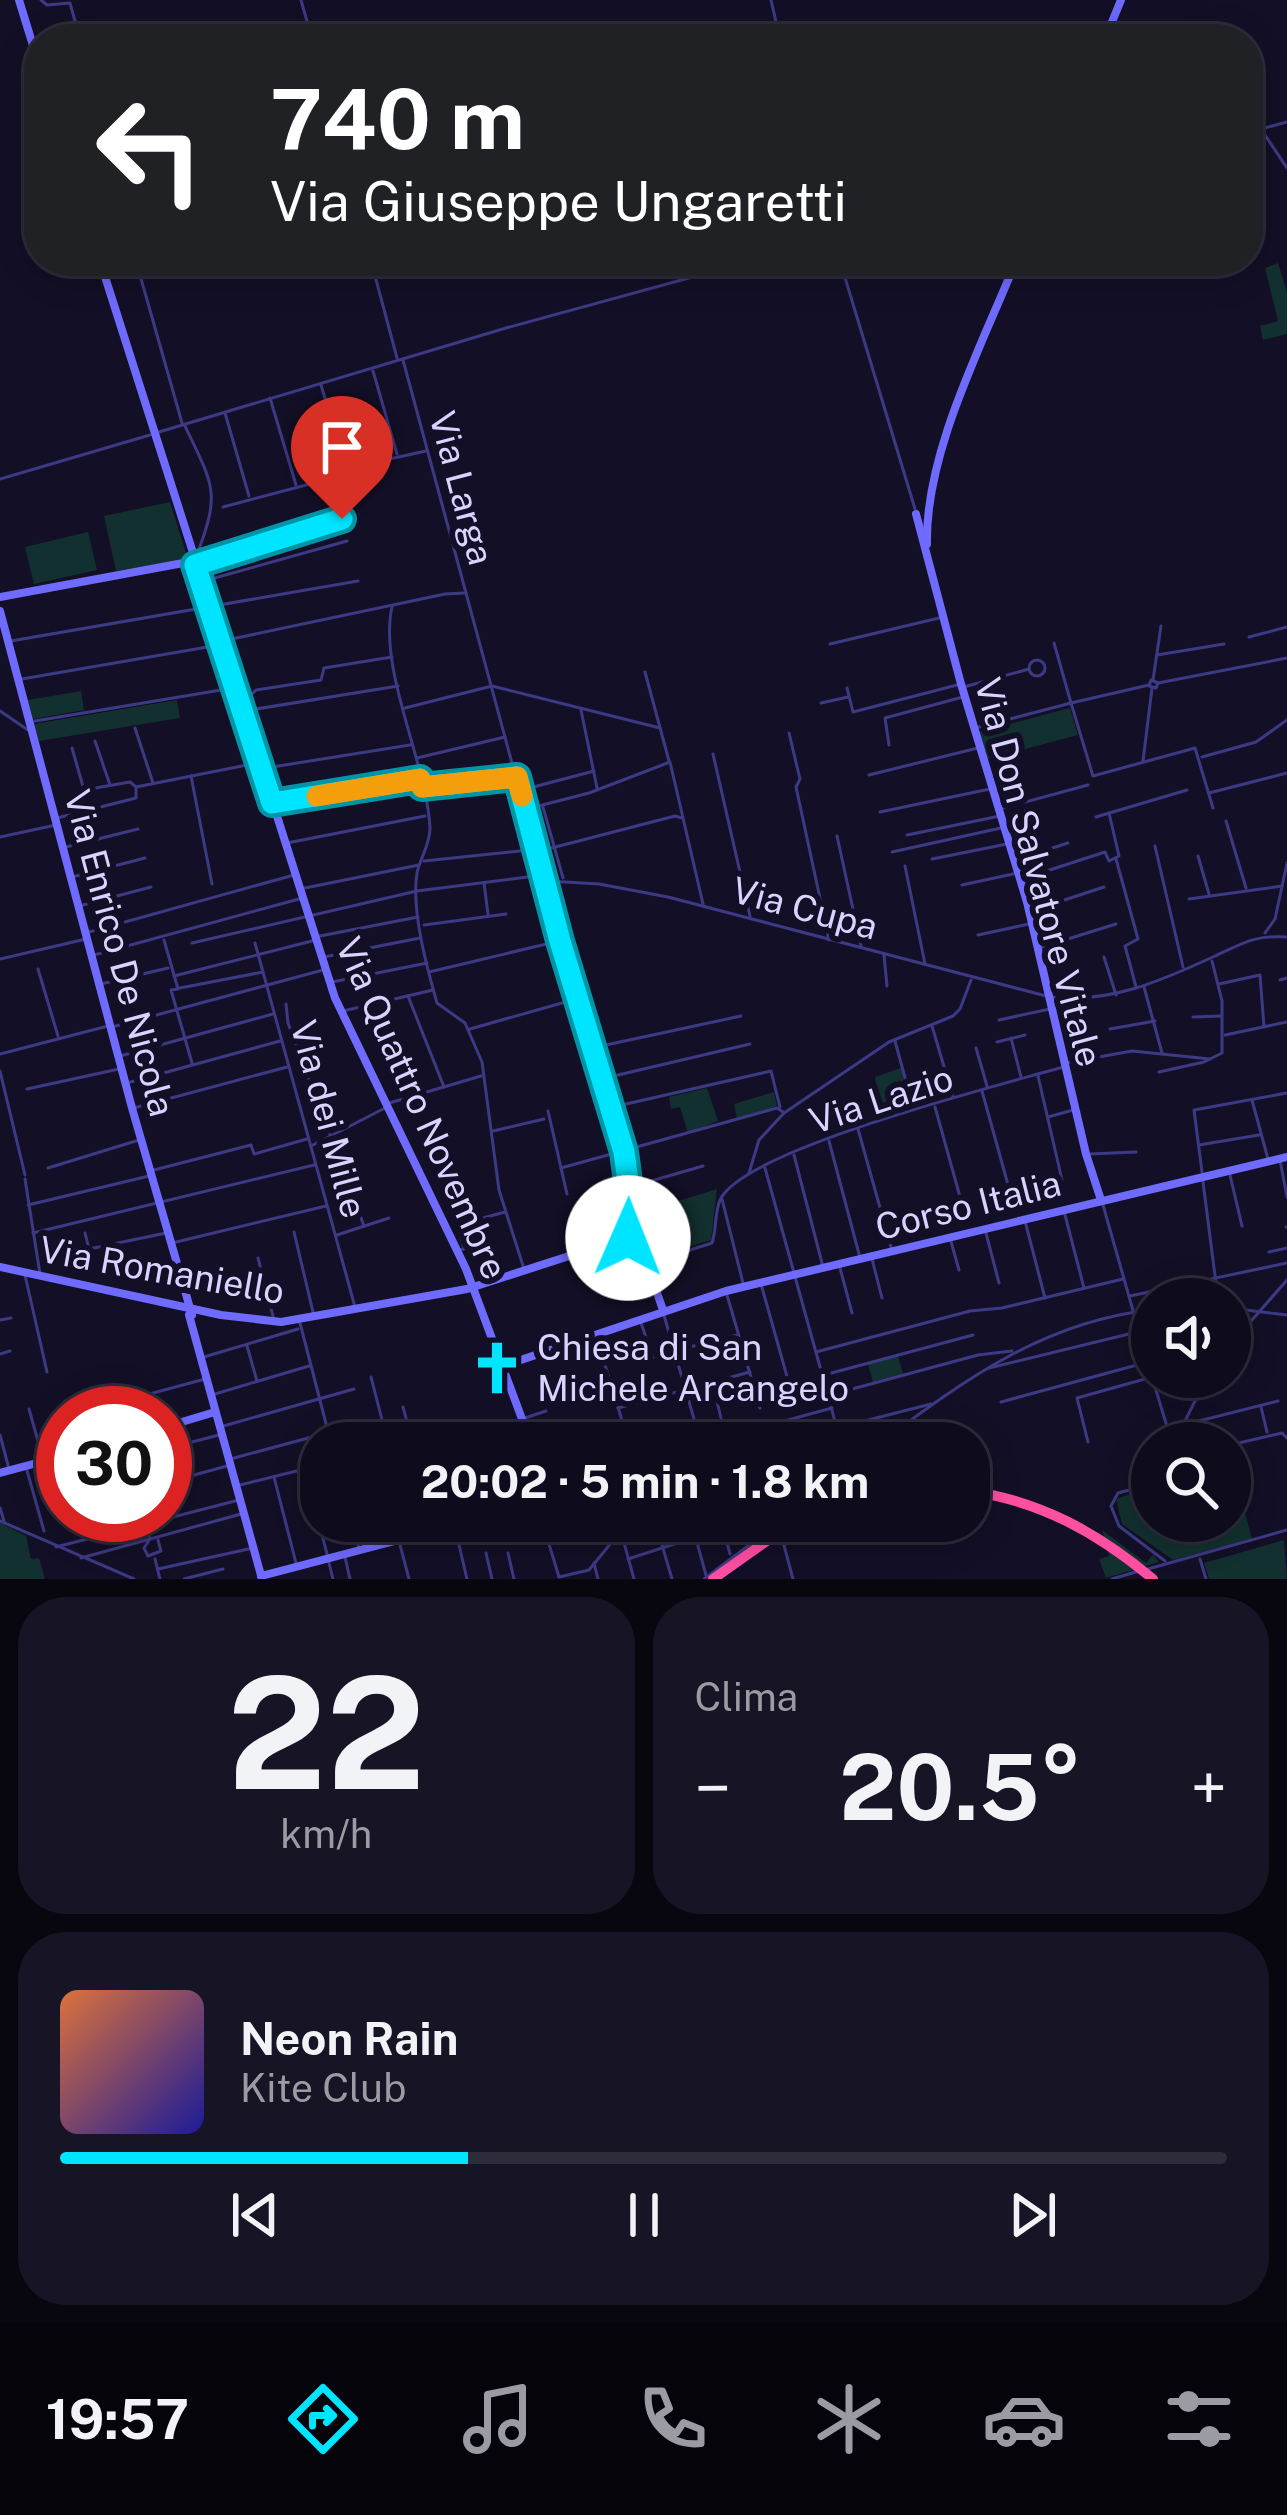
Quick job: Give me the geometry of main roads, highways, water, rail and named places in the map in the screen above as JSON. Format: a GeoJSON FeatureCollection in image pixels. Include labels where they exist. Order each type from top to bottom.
{"type":"FeatureCollection","features":[{"type":"Feature","properties":{"kind":"highway"},"geometry":{"type":"LineString","coordinates":[[990,1498],[1034,1506],[1069,1521],[1115,1547],[1149,1579]]}},
{"type":"Feature","properties":{"kind":"highway"},"geometry":{"type":"LineString","coordinates":[[706,1578],[756,1542]]}},
{"type":"Feature","properties":{"kind":"highway"},"geometry":{"type":"LineString","coordinates":[[706,1578],[764,1542]]}},
{"type":"Feature","properties":{"kind":"place","name":"Chiesa di San Michele Arcangelo"},"geometry":{"type":"Point","coordinates":[497,1368]}}]}
